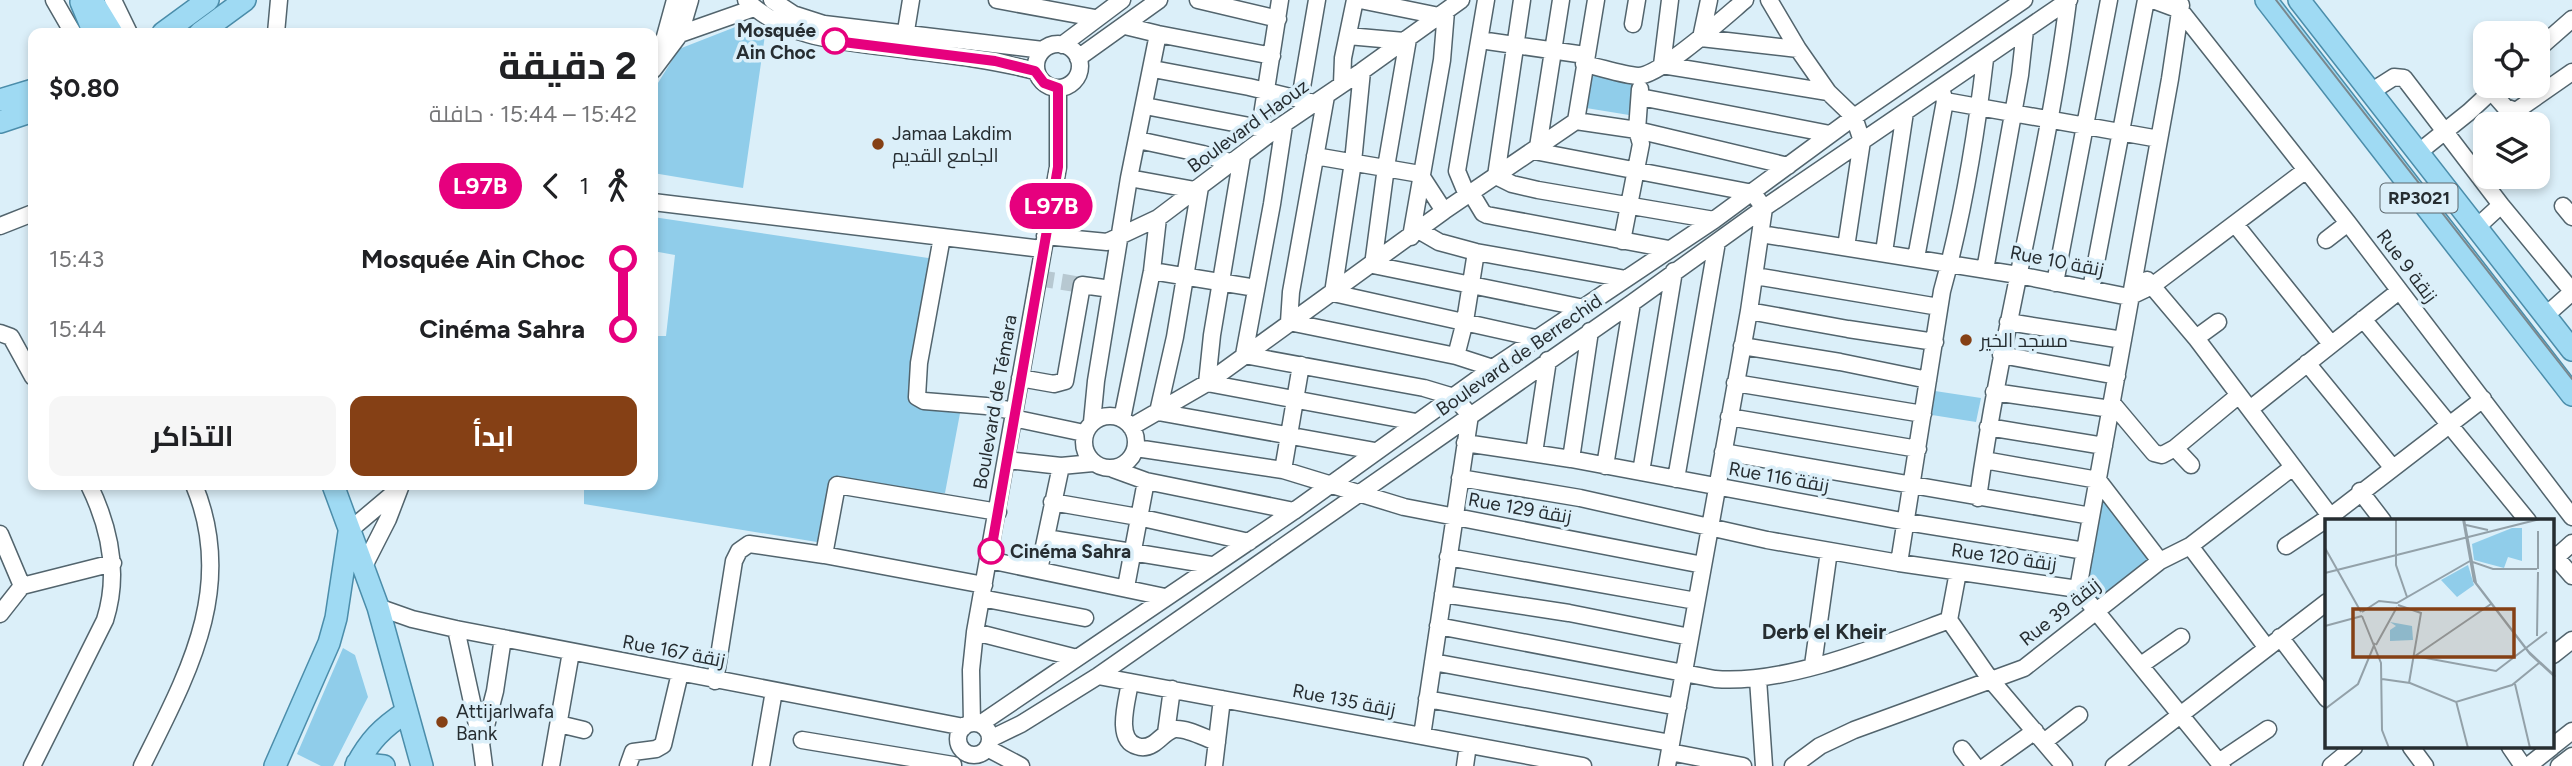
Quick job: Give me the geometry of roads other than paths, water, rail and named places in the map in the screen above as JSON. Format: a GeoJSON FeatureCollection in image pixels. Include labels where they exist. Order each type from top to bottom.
{"type":"FeatureCollection","features":[{"type":"Feature","properties":{"kind":"main road"},"geometry":{"type":"LineString","coordinates":[[80,0],[92,28]]}},
{"type":"Feature","properties":{"kind":"main road"},"geometry":{"type":"LineString","coordinates":[[92,0],[109,28]]}},
{"type":"Feature","properties":{"kind":"main road"},"geometry":{"type":"LineString","coordinates":[[207,28],[245,0]]}},
{"type":"Feature","properties":{"kind":"main road","name":"RP3021"},"geometry":{"type":"LineString","coordinates":[[2266,0],[2572,395]]}},
{"type":"Feature","properties":{"kind":"main road","name":"RP3021"},"geometry":{"type":"LineString","coordinates":[[2299,0],[2572,350]]}},
{"type":"Feature","properties":{"kind":"main road"},"geometry":{"type":"LineString","coordinates":[[169,28],[201,3]]}},
{"type":"Feature","properties":{"kind":"main road"},"geometry":{"type":"LineString","coordinates":[[0,100],[28,92]]}},
{"type":"Feature","properties":{"kind":"main road"},"geometry":{"type":"LineString","coordinates":[[0,122],[28,113]]}},
{"type":"Feature","properties":{"kind":"main road"},"geometry":{"type":"LineString","coordinates":[[335,490],[378,607],[422,766]]}},
{"type":"Feature","properties":{"kind":"main road"},"geometry":{"type":"LineString","coordinates":[[275,766],[329,643],[336,618],[350,530]]}},
{"type":"Feature","properties":{"kind":"main road"},"geometry":{"type":"LineString","coordinates":[[384,766],[357,764],[382,728],[406,712]]}},
{"type":"Feature","properties":{"kind":"street"},"geometry":{"type":"LineString","coordinates":[[54,0],[71,28]]}},
{"type":"Feature","properties":{"kind":"street"},"geometry":{"type":"LineString","coordinates":[[113,0],[126,28]]}},
{"type":"Feature","properties":{"kind":"street"},"geometry":{"type":"LineString","coordinates":[[276,28],[279,0]]}},
{"type":"Feature","properties":{"kind":"street"},"geometry":{"type":"LineString","coordinates":[[658,56],[675,0]]}},
{"type":"Feature","properties":{"kind":"street"},"geometry":{"type":"LineString","coordinates":[[658,62],[680,34],[690,0]]}},
{"type":"Feature","properties":{"kind":"street"},"geometry":{"type":"LineString","coordinates":[[772,0],[793,13],[824,24],[1035,71],[1044,83],[1058,88],[1074,81],[1079,70],[1078,58],[1070,48],[1053,45],[1044,50],[1037,59],[1035,71]]}},
{"type":"Feature","properties":{"kind":"street"},"geometry":{"type":"LineString","coordinates":[[904,42],[911,0]]}},
{"type":"Feature","properties":{"kind":"street"},"geometry":{"type":"LineString","coordinates":[[997,0],[1095,18]]}},
{"type":"Feature","properties":{"kind":"street"},"geometry":{"type":"LineString","coordinates":[[1062,45],[1122,0]]}},
{"type":"Feature","properties":{"kind":"street"},"geometry":{"type":"LineString","coordinates":[[1078,58],[1159,0]]}},
{"type":"Feature","properties":{"kind":"street"},"geometry":{"type":"LineString","coordinates":[[1198,0],[1278,19]]}},
{"type":"Feature","properties":{"kind":"street"},"geometry":{"type":"LineString","coordinates":[[1244,355],[1272,204],[1272,128],[1266,91],[1280,0]]}},
{"type":"Feature","properties":{"kind":"street"},"geometry":{"type":"LineString","coordinates":[[1289,322],[1291,292],[1315,156],[1313,99],[1317,0]]}},
{"type":"Feature","properties":{"kind":"street"},"geometry":{"type":"LineString","coordinates":[[1342,84],[1348,36],[1358,0],[1442,14],[1442,60],[1420,174],[1415,234]]}},
{"type":"Feature","properties":{"kind":"street","name":"Boulevard Haouz"},"geometry":{"type":"LineString","coordinates":[[658,203],[942,237],[1097,243],[1120,237],[1158,218],[1237,159],[1272,128],[1313,99],[1362,71],[1461,0]]}},
{"type":"Feature","properties":{"kind":"street"},"geometry":{"type":"LineString","coordinates":[[1486,0],[1457,171],[1469,194],[1483,213],[1496,217],[1669,249]]}},
{"type":"Feature","properties":{"kind":"street"},"geometry":{"type":"LineString","coordinates":[[1496,176],[1522,0]]}},
{"type":"Feature","properties":{"kind":"street"},"geometry":{"type":"LineString","coordinates":[[1536,149],[1560,0]]}},
{"type":"Feature","properties":{"kind":"street"},"geometry":{"type":"LineString","coordinates":[[1576,121],[1596,0]]}},
{"type":"Feature","properties":{"kind":"street"},"geometry":{"type":"LineString","coordinates":[[1633,24],[1637,0]]}},
{"type":"Feature","properties":{"kind":"street"},"geometry":{"type":"LineString","coordinates":[[1662,65],[1670,0]]}},
{"type":"Feature","properties":{"kind":"street"},"geometry":{"type":"LineString","coordinates":[[1702,38],[1709,0]]}},
{"type":"Feature","properties":{"kind":"street"},"geometry":{"type":"LineString","coordinates":[[1480,40],[1552,52],[1640,76],[1662,65],[1702,38],[1745,0]]}},
{"type":"Feature","properties":{"kind":"street"},"geometry":{"type":"LineString","coordinates":[[1769,0],[1828,92],[1854,117],[1862,141],[1846,247]]}},
{"type":"Feature","properties":{"kind":"street","name":"Boulevard de Berrechid"},"geometry":{"type":"LineString","coordinates":[[972,725],[1077,658],[1294,511],[1493,368],[1753,193],[1830,134],[2024,0]]}},
{"type":"Feature","properties":{"kind":"street"},"geometry":{"type":"LineString","coordinates":[[1979,498],[1994,392],[2049,120],[2068,0]]}},
{"type":"Feature","properties":{"kind":"street","name":"Boulevard de Berrechid"},"geometry":{"type":"LineString","coordinates":[[983,752],[1021,724],[1098,676],[1764,208],[1905,112],[1943,94],[1985,59],[2068,0]]}},
{"type":"Feature","properties":{"kind":"street"},"geometry":{"type":"LineString","coordinates":[[2055,284],[2109,0]]}},
{"type":"Feature","properties":{"kind":"street"},"geometry":{"type":"LineString","coordinates":[[2091,289],[2146,0]]}},
{"type":"Feature","properties":{"kind":"street"},"geometry":{"type":"LineString","coordinates":[[2153,0],[2181,5]]}},
{"type":"Feature","properties":{"kind":"street"},"geometry":{"type":"LineString","coordinates":[[680,34],[750,4],[792,29],[834,41],[1044,50]]}},
{"type":"Feature","properties":{"kind":"street","name":"Rue 120 زنقة"},"geometry":{"type":"LineString","coordinates":[[1460,478],[1580,498],[1899,564],[2078,589],[2181,5]]}},
{"type":"Feature","properties":{"kind":"street","name":"Rue 9 زنقة"},"geometry":{"type":"LineString","coordinates":[[2181,5],[2572,517]]}},
{"type":"Feature","properties":{"kind":"street"},"geometry":{"type":"LineString","coordinates":[[2550,38],[2572,19]]}},
{"type":"Feature","properties":{"kind":"street"},"geometry":{"type":"LineString","coordinates":[[1125,26],[1272,56]]}},
{"type":"Feature","properties":{"kind":"street"},"geometry":{"type":"LineString","coordinates":[[1985,270],[2025,30]]}},
{"type":"Feature","properties":{"kind":"street"},"geometry":{"type":"LineString","coordinates":[[1158,34],[1129,178],[1083,447],[1093,463],[1146,481],[1294,511]]}},
{"type":"Feature","properties":{"kind":"street"},"geometry":{"type":"LineString","coordinates":[[1348,36],[1406,40],[1373,265]]}},
{"type":"Feature","properties":{"kind":"street"},"geometry":{"type":"LineString","coordinates":[[1702,38],[1798,49]]}},
{"type":"Feature","properties":{"kind":"street"},"geometry":{"type":"LineString","coordinates":[[1899,564],[1939,307],[1951,264],[1985,59]]}},
{"type":"Feature","properties":{"kind":"street"},"geometry":{"type":"LineString","coordinates":[[1662,65],[1828,92]]}},
{"type":"Feature","properties":{"kind":"street"},"geometry":{"type":"LineString","coordinates":[[1153,69],[1313,99]]}},
{"type":"Feature","properties":{"kind":"street"},"geometry":{"type":"LineString","coordinates":[[1333,293],[1353,162],[1362,71]]}},
{"type":"Feature","properties":{"kind":"street"},"geometry":{"type":"LineString","coordinates":[[2550,87],[2572,72]]}},
{"type":"Feature","properties":{"kind":"street"},"geometry":{"type":"LineString","coordinates":[[1622,241],[1641,144],[1637,130],[1640,76]]}},
{"type":"Feature","properties":{"kind":"street"},"geometry":{"type":"LineString","coordinates":[[2372,91],[2394,77],[2403,78],[2572,292],[2545,316]]}},
{"type":"Feature","properties":{"kind":"street","name":"Boulevard de Témara"},"geometry":{"type":"LineString","coordinates":[[972,725],[971,670],[975,632],[1058,167],[1058,88]]}},
{"type":"Feature","properties":{"kind":"street"},"geometry":{"type":"LineString","coordinates":[[1916,258],[1943,94],[1979,107],[2158,139]]}},
{"type":"Feature","properties":{"kind":"street"},"geometry":{"type":"LineString","coordinates":[[1640,97],[1830,134]]}},
{"type":"Feature","properties":{"kind":"street"},"geometry":{"type":"LineString","coordinates":[[2419,152],[2483,98]]}},
{"type":"Feature","properties":{"kind":"street"},"geometry":{"type":"LineString","coordinates":[[2500,98],[2508,110],[2516,111],[2535,98]]}},
{"type":"Feature","properties":{"kind":"street"},"geometry":{"type":"LineString","coordinates":[[1145,106],[1272,128]]}},
{"type":"Feature","properties":{"kind":"street"},"geometry":{"type":"LineString","coordinates":[[1884,252],[1905,112]]}},
{"type":"Feature","properties":{"kind":"street"},"geometry":{"type":"LineString","coordinates":[[1126,423],[1158,412],[1207,383],[1469,194],[1576,121],[1637,130],[1788,166]]}},
{"type":"Feature","properties":{"kind":"street"},"geometry":{"type":"LineString","coordinates":[[1138,140],[1237,159],[1223,282],[1212,335],[1207,383]]}},
{"type":"Feature","properties":{"kind":"street"},"geometry":{"type":"LineString","coordinates":[[1536,149],[1753,193],[1764,208],[1749,311],[1669,754]]}},
{"type":"Feature","properties":{"kind":"street"},"geometry":{"type":"LineString","coordinates":[[1315,156],[1420,174],[1444,212]]}},
{"type":"Feature","properties":{"kind":"street"},"geometry":{"type":"LineString","coordinates":[[2129,297],[2152,286],[2306,170]]}},
{"type":"Feature","properties":{"kind":"street"},"geometry":{"type":"LineString","coordinates":[[1496,176],[1522,187],[1714,220]]}},
{"type":"Feature","properties":{"kind":"street"},"geometry":{"type":"LineString","coordinates":[[1129,178],[1197,189],[1175,337],[1158,412]]}},
{"type":"Feature","properties":{"kind":"street"},"geometry":{"type":"LineString","coordinates":[[2477,227],[2501,205]]}},
{"type":"Feature","properties":{"kind":"street"},"geometry":{"type":"LineString","coordinates":[[0,226],[28,215]]}},
{"type":"Feature","properties":{"kind":"street"},"geometry":{"type":"LineString","coordinates":[[1126,423],[1152,271],[1158,218]]}},
{"type":"Feature","properties":{"kind":"street"},"geometry":{"type":"LineString","coordinates":[[2326,240],[2348,223]]}},
{"type":"Feature","properties":{"kind":"street"},"geometry":{"type":"LineString","coordinates":[[2235,224],[2331,344]]}},
{"type":"Feature","properties":{"kind":"street"},"geometry":{"type":"LineString","coordinates":[[1415,234],[1476,252],[1626,279]]}},
{"type":"Feature","properties":{"kind":"street","name":"Rue 10 زنقة"},"geometry":{"type":"LineString","coordinates":[[1761,234],[1884,252],[2129,297]]}},
{"type":"Feature","properties":{"kind":"street"},"geometry":{"type":"LineString","coordinates":[[942,237],[919,363],[917,398],[923,401],[986,406],[1088,428],[1105,416],[1126,423],[1136,437],[1136,448],[1129,460],[1113,469]]}},
{"type":"Feature","properties":{"kind":"street"},"geometry":{"type":"LineString","coordinates":[[1676,479],[1717,242]]}},
{"type":"Feature","properties":{"kind":"street"},"geometry":{"type":"LineString","coordinates":[[1456,356],[1465,321],[1476,252]]}},
{"type":"Feature","properties":{"kind":"street"},"geometry":{"type":"LineString","coordinates":[[2136,264],[2196,338],[2332,518],[2360,491],[2483,400]]}},
{"type":"Feature","properties":{"kind":"street"},"geometry":{"type":"LineString","coordinates":[[1373,265],[1584,308]]}},
{"type":"Feature","properties":{"kind":"street"},"geometry":{"type":"LineString","coordinates":[[1152,271],[1256,288]]}},
{"type":"Feature","properties":{"kind":"street"},"geometry":{"type":"LineString","coordinates":[[1641,472],[1674,271]]}},
{"type":"Feature","properties":{"kind":"street"},"geometry":{"type":"LineString","coordinates":[[1755,276],[1939,307]]}},
{"type":"Feature","properties":{"kind":"street"},"geometry":{"type":"LineString","coordinates":[[1020,378],[1054,384],[1065,381],[1082,285],[1111,289]]}},
{"type":"Feature","properties":{"kind":"street"},"geometry":{"type":"LineString","coordinates":[[2250,409],[2399,291]]}},
{"type":"Feature","properties":{"kind":"street"},"geometry":{"type":"LineString","coordinates":[[1333,293],[1540,338]]}},
{"type":"Feature","properties":{"kind":"street"},"geometry":{"type":"LineString","coordinates":[[1605,466],[1632,303]]}},
{"type":"Feature","properties":{"kind":"street"},"geometry":{"type":"LineString","coordinates":[[1749,311],[1935,342]]}},
{"type":"Feature","properties":{"kind":"street"},"geometry":{"type":"LineString","coordinates":[[2363,319],[2526,519]]}},
{"type":"Feature","properties":{"kind":"street"},"geometry":{"type":"LineString","coordinates":[[1289,322],[1456,356],[1493,368]]}},
{"type":"Feature","properties":{"kind":"street"},"geometry":{"type":"LineString","coordinates":[[2008,322],[2123,340]]}},
{"type":"Feature","properties":{"kind":"street"},"geometry":{"type":"LineString","coordinates":[[2196,338],[2218,322]]}},
{"type":"Feature","properties":{"kind":"street"},"geometry":{"type":"LineString","coordinates":[[1571,459],[1590,331]]}},
{"type":"Feature","properties":{"kind":"street"},"geometry":{"type":"LineString","coordinates":[[0,333],[11,337],[28,368]]}},
{"type":"Feature","properties":{"kind":"street"},"geometry":{"type":"LineString","coordinates":[[1742,346],[1928,380]]}},
{"type":"Feature","properties":{"kind":"street"},"geometry":{"type":"LineString","coordinates":[[1244,355],[1398,382],[1454,397],[1469,415],[1422,736]]}},
{"type":"Feature","properties":{"kind":"street"},"geometry":{"type":"LineString","coordinates":[[2001,355],[2117,376]]}},
{"type":"Feature","properties":{"kind":"street"},"geometry":{"type":"LineString","coordinates":[[1534,453],[1548,360]]}},
{"type":"Feature","properties":{"kind":"street"},"geometry":{"type":"LineString","coordinates":[[2307,363],[2392,467]]}},
{"type":"Feature","properties":{"kind":"street"},"geometry":{"type":"LineString","coordinates":[[1283,470],[1301,365]]}},
{"type":"Feature","properties":{"kind":"street"},"geometry":{"type":"LineString","coordinates":[[1207,383],[1416,422]]}},
{"type":"Feature","properties":{"kind":"street"},"geometry":{"type":"LineString","coordinates":[[1735,383],[1923,414]]}},
{"type":"Feature","properties":{"kind":"street"},"geometry":{"type":"LineString","coordinates":[[1994,392],[2111,406],[2154,453],[2165,454],[2239,395]]}},
{"type":"Feature","properties":{"kind":"street"},"geometry":{"type":"LineString","coordinates":[[1158,412],[1375,451]]}},
{"type":"Feature","properties":{"kind":"street"},"geometry":{"type":"LineString","coordinates":[[1729,417],[1918,449]]}},
{"type":"Feature","properties":{"kind":"street"},"geometry":{"type":"LineString","coordinates":[[1988,427],[2104,446]]}},
{"type":"Feature","properties":{"kind":"street","name":"Rue 116 زنقة"},"geometry":{"type":"LineString","coordinates":[[1465,443],[1571,459],[1717,488],[2085,551]]}},
{"type":"Feature","properties":{"kind":"street","name":"Rue 129 زنقة"},"geometry":{"type":"LineString","coordinates":[[1136,448],[1283,470],[1404,507],[1703,565]]}},
{"type":"Feature","properties":{"kind":"street"},"geometry":{"type":"LineString","coordinates":[[2175,448],[2191,465]]}},
{"type":"Feature","properties":{"kind":"street"},"geometry":{"type":"LineString","coordinates":[[1723,452],[2091,516]]}},
{"type":"Feature","properties":{"kind":"street"},"geometry":{"type":"LineString","coordinates":[[1007,460],[1061,466],[1093,463]]}},
{"type":"Feature","properties":{"kind":"street"},"geometry":{"type":"LineString","coordinates":[[1984,460],[2098,480],[2160,561]]}},
{"type":"Feature","properties":{"kind":"street"},"geometry":{"type":"LineString","coordinates":[[1039,570],[1061,466]]}},
{"type":"Feature","properties":{"kind":"street","name":"Rue 39 زنقة"},"geometry":{"type":"LineString","coordinates":[[1793,766],[1833,739],[2024,667],[2160,561],[2190,546],[2293,467]]}},
{"type":"Feature","properties":{"kind":"street"},"geometry":{"type":"LineString","coordinates":[[1126,587],[1146,481]]}},
{"type":"Feature","properties":{"kind":"street"},"geometry":{"type":"LineString","coordinates":[[824,555],[837,485],[998,512]]}},
{"type":"Feature","properties":{"kind":"street"},"geometry":{"type":"LineString","coordinates":[[32,766],[105,620],[112,592],[113,563],[106,526],[91,490]]}},
{"type":"Feature","properties":{"kind":"street"},"geometry":{"type":"LineString","coordinates":[[142,766],[199,645],[208,605],[211,571],[207,528],[196,490]]}},
{"type":"Feature","properties":{"kind":"street"},"geometry":{"type":"LineString","coordinates":[[350,530],[396,490]]}},
{"type":"Feature","properties":{"kind":"street"},"geometry":{"type":"LineString","coordinates":[[364,566],[399,490]]}},
{"type":"Feature","properties":{"kind":"street"},"geometry":{"type":"LineString","coordinates":[[2360,491],[2381,519]]}},
{"type":"Feature","properties":{"kind":"street"},"geometry":{"type":"LineString","coordinates":[[1052,502],[1138,517],[1249,542]]}},
{"type":"Feature","properties":{"kind":"street"},"geometry":{"type":"LineString","coordinates":[[2286,546],[2325,522]]}},
{"type":"Feature","properties":{"kind":"street"},"geometry":{"type":"LineString","coordinates":[[0,535],[22,586]]}},
{"type":"Feature","properties":{"kind":"street"},"geometry":{"type":"LineString","coordinates":[[1045,538],[1211,565]]}},
{"type":"Feature","properties":{"kind":"street"},"geometry":{"type":"LineString","coordinates":[[715,681],[732,571],[739,551],[749,544],[759,543],[824,555],[1085,618]]}},
{"type":"Feature","properties":{"kind":"street"},"geometry":{"type":"LineString","coordinates":[[2572,543],[2554,557],[2572,576]]}},
{"type":"Feature","properties":{"kind":"street"},"geometry":{"type":"LineString","coordinates":[[2190,546],[2325,697]]}},
{"type":"Feature","properties":{"kind":"street"},"geometry":{"type":"LineString","coordinates":[[1813,666],[1829,551]]}},
{"type":"Feature","properties":{"kind":"street"},"geometry":{"type":"LineString","coordinates":[[1448,556],[1696,601]]}},
{"type":"Feature","properties":{"kind":"street"},"geometry":{"type":"LineString","coordinates":[[989,560],[1165,597]]}},
{"type":"Feature","properties":{"kind":"street"},"geometry":{"type":"LineString","coordinates":[[0,614],[22,586],[113,563]]}},
{"type":"Feature","properties":{"kind":"street"},"geometry":{"type":"LineString","coordinates":[[1958,572],[1949,620],[1990,679],[2064,766]]}},
{"type":"Feature","properties":{"kind":"street"},"geometry":{"type":"LineString","coordinates":[[2078,589],[2221,764],[2268,729]]}},
{"type":"Feature","properties":{"kind":"street"},"geometry":{"type":"LineString","coordinates":[[1443,594],[1569,613],[1690,638]]}},
{"type":"Feature","properties":{"kind":"street"},"geometry":{"type":"LineString","coordinates":[[2114,766],[2325,604]]}},
{"type":"Feature","properties":{"kind":"street","name":"Rue 167 زنقة"},"geometry":{"type":"LineString","coordinates":[[378,607],[412,619],[456,629],[715,681],[972,725]]}},
{"type":"Feature","properties":{"kind":"street"},"geometry":{"type":"LineString","coordinates":[[1438,626],[1715,679],[1758,679],[1870,649],[1949,620]]}},
{"type":"Feature","properties":{"kind":"street"},"geometry":{"type":"LineString","coordinates":[[456,629],[484,766]]}},
{"type":"Feature","properties":{"kind":"street"},"geometry":{"type":"LineString","coordinates":[[975,632],[1077,658]]}},
{"type":"Feature","properties":{"kind":"street"},"geometry":{"type":"LineString","coordinates":[[2141,665],[2181,637]]}},
{"type":"Feature","properties":{"kind":"street"},"geometry":{"type":"LineString","coordinates":[[481,743],[495,691],[503,638]]}},
{"type":"Feature","properties":{"kind":"street"},"geometry":{"type":"LineString","coordinates":[[2554,654],[2572,640]]}},
{"type":"Feature","properties":{"kind":"street"},"geometry":{"type":"LineString","coordinates":[[551,766],[571,652]]}},
{"type":"Feature","properties":{"kind":"street"},"geometry":{"type":"LineString","coordinates":[[1433,662],[1678,707]]}},
{"type":"Feature","properties":{"kind":"street"},"geometry":{"type":"LineString","coordinates":[[628,766],[633,752],[656,749],[663,745],[680,673]]}},
{"type":"Feature","properties":{"kind":"street","name":"Rue 135 زنقة"},"geometry":{"type":"LineString","coordinates":[[1098,676],[1583,766]]}},
{"type":"Feature","properties":{"kind":"street"},"geometry":{"type":"LineString","coordinates":[[1758,679],[1764,766]]}},
{"type":"Feature","properties":{"kind":"street"},"geometry":{"type":"LineString","coordinates":[[1130,682],[1124,721],[1127,740],[1143,747],[1151,746],[1166,733],[1178,729],[1217,742]]}},
{"type":"Feature","properties":{"kind":"street"},"geometry":{"type":"LineString","coordinates":[[1166,733],[1172,690]]}},
{"type":"Feature","properties":{"kind":"street"},"geometry":{"type":"LineString","coordinates":[[761,766],[774,691]]}},
{"type":"Feature","properties":{"kind":"street"},"geometry":{"type":"LineString","coordinates":[[1214,766],[1222,699]]}},
{"type":"Feature","properties":{"kind":"street"},"geometry":{"type":"LineString","coordinates":[[1427,699],[1669,754],[1743,766]]}},
{"type":"Feature","properties":{"kind":"street"},"geometry":{"type":"LineString","coordinates":[[1986,766],[2079,715]]}},
{"type":"Feature","properties":{"kind":"street"},"geometry":{"type":"LineString","coordinates":[[559,724],[584,730]]}},
{"type":"Feature","properties":{"kind":"street"},"geometry":{"type":"LineString","coordinates":[[802,740],[953,766],[959,746],[959,734],[972,725],[988,731],[983,752]]}},
{"type":"Feature","properties":{"kind":"street"},"geometry":{"type":"LineString","coordinates":[[2554,745],[2572,731]]}},
{"type":"Feature","properties":{"kind":"street"},"geometry":{"type":"LineString","coordinates":[[1465,766],[1468,745]]}},
{"type":"Feature","properties":{"kind":"street"},"geometry":{"type":"LineString","coordinates":[[959,746],[968,754],[983,752],[1021,766]]}},
{"type":"Feature","properties":{"kind":"street"},"geometry":{"type":"LineString","coordinates":[[2332,766],[2353,748]]}},
{"type":"Feature","properties":{"kind":"street"},"geometry":{"type":"LineString","coordinates":[[2412,748],[2426,766]]}},
{"type":"Feature","properties":{"kind":"street"},"geometry":{"type":"LineString","coordinates":[[2511,748],[2525,766],[2551,748]]}},
{"type":"Feature","properties":{"kind":"street"},"geometry":{"type":"LineString","coordinates":[[1962,749],[1975,766]]}},
{"type":"Feature","properties":{"kind":"street"},"geometry":{"type":"LineString","coordinates":[[2559,766],[2572,756]]}},
{"type":"Feature","properties":{"kind":"tunnel"},"geometry":{"type":"LineString","coordinates":[[1038,278],[1082,285]]}},
{"type":"Feature","properties":{"kind":"tram line"},"geometry":{"type":"LineString","coordinates":[[2276,0],[2572,379]]}},
{"type":"Feature","properties":{"kind":"place","name":"Mosquée Ain Choc"},"geometry":{"type":"Point","coordinates":[835,41]}},
{"type":"Feature","properties":{"kind":"place","name":"Jamaa Lakdim الجامع القديم"},"geometry":{"type":"Point","coordinates":[878,144]}},
{"type":"Feature","properties":{"kind":"place","name":"مسجد الخير"},"geometry":{"type":"Point","coordinates":[1966,340]}},
{"type":"Feature","properties":{"kind":"place","name":"Cinéma Sahra"},"geometry":{"type":"Point","coordinates":[991,551]}},
{"type":"Feature","properties":{"kind":"place","name":"Attijarlwafa Bank"},"geometry":{"type":"Point","coordinates":[442,722]}},
{"type":"Feature","properties":{"kind":"district","name":"Derb el Kheir"},"geometry":{"type":"Point","coordinates":[1824,631]}}]}
